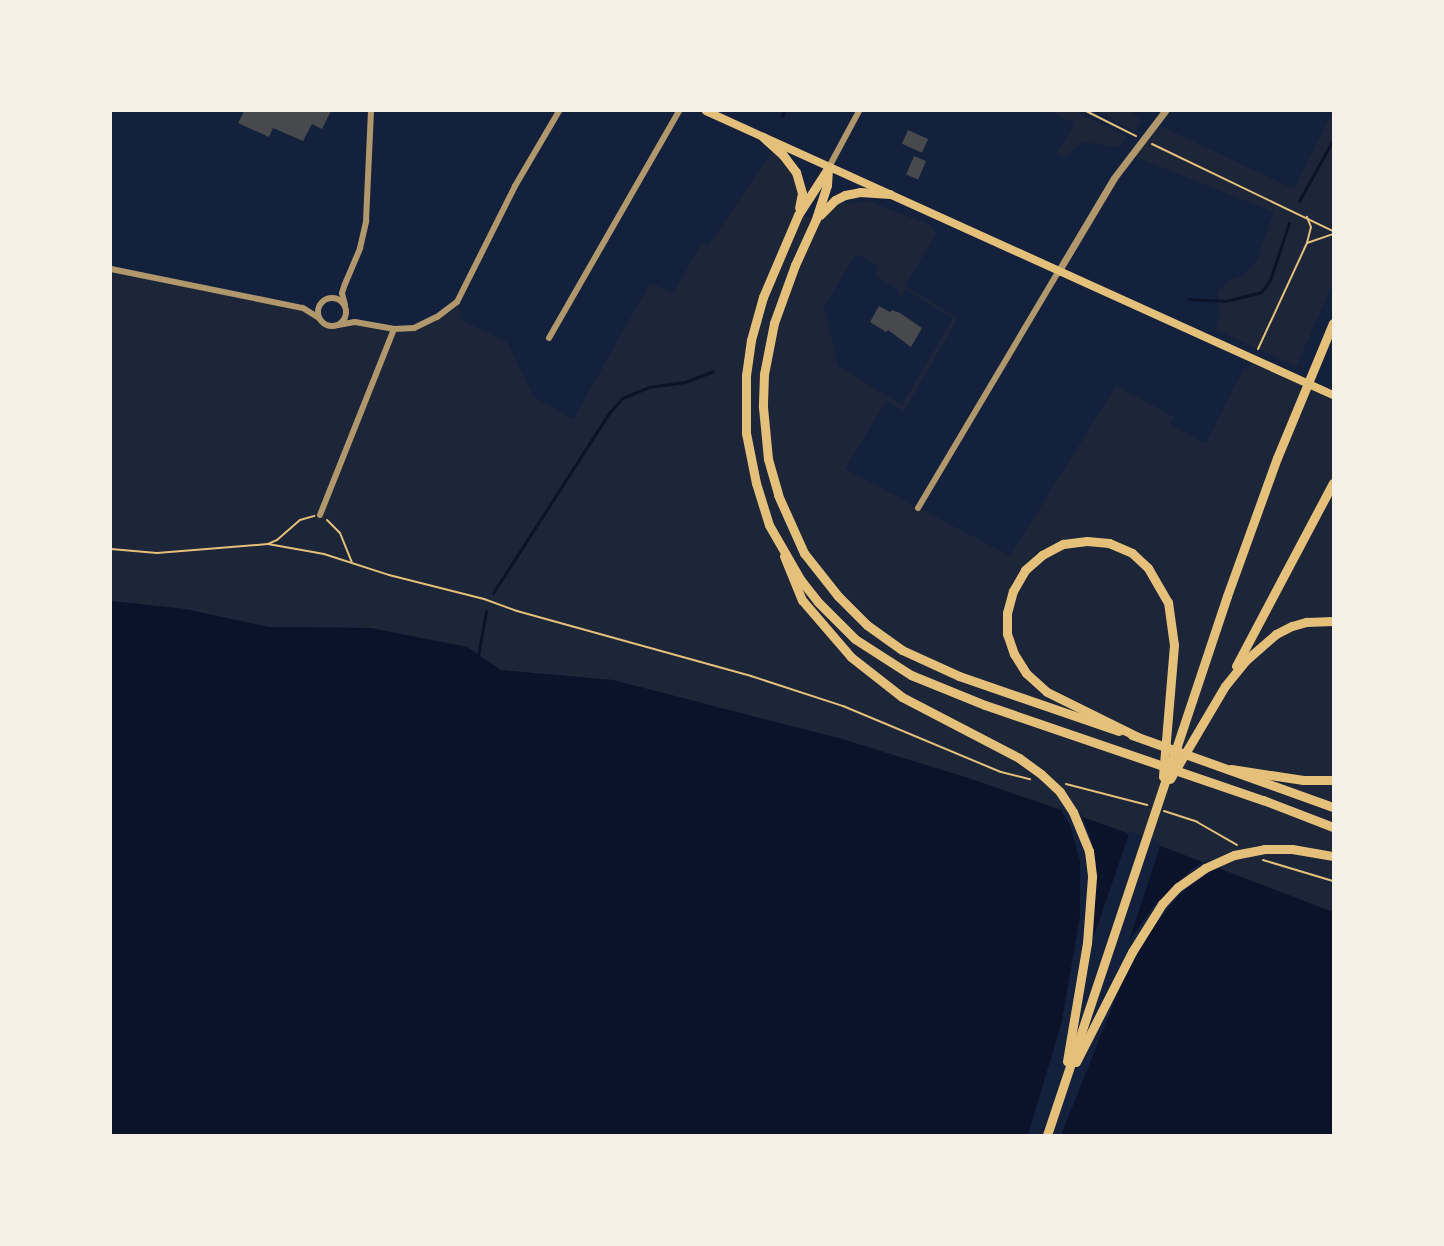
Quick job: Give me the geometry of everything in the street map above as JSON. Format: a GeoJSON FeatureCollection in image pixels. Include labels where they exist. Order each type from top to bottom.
{"type":"FeatureCollection","features":[{"type":"Feature","properties":{"kind":"main road"},"geometry":{"type":"LineString","coordinates":[[706,111],[1333,395]]}},
{"type":"Feature","properties":{"kind":"main road"},"geometry":{"type":"LineString","coordinates":[[763,137],[783,155],[796,172],[802,193],[798,215]]}},
{"type":"Feature","properties":{"kind":"main road"},"geometry":{"type":"LineString","coordinates":[[829,167],[798,215],[763,297],[751,340],[744,405],[746,433],[756,483],[769,525],[802,600],[829,633],[866,670],[925,710],[1019,758],[1041,774],[1060,792],[1073,812],[1089,851],[1092,877],[1090,915],[1062,1091]]}},
{"type":"Feature","properties":{"kind":"main road"},"geometry":{"type":"LineString","coordinates":[[829,167],[827,185],[816,219],[795,265],[774,322],[768,349],[763,407],[768,459],[778,495],[804,553],[837,596],[867,625],[902,650],[959,676],[1231,769],[1333,807]]}},
{"type":"Feature","properties":{"kind":"main road"},"geometry":{"type":"LineString","coordinates":[[816,219],[835,200],[845,195],[860,192],[890,194]]}},
{"type":"Feature","properties":{"kind":"main road"},"geometry":{"type":"LineString","coordinates":[[1047,1135],[1227,596],[1296,412],[1333,323]]}},
{"type":"Feature","properties":{"kind":"main road"},"geometry":{"type":"LineString","coordinates":[[1162,792],[1209,716],[1333,483]]}},
{"type":"Feature","properties":{"kind":"main road"},"geometry":{"type":"LineString","coordinates":[[1138,737],[1101,717],[1066,704],[1047,692],[1026,673],[1014,654],[1007,634],[1007,614],[1013,591],[1025,570],[1042,555],[1063,544],[1087,541],[1109,543],[1132,553],[1148,568],[1168,602],[1174,645],[1162,792]]}},
{"type":"Feature","properties":{"kind":"main road"},"geometry":{"type":"LineString","coordinates":[[784,556],[818,602],[855,639],[912,675],[985,705],[1263,800],[1333,827]]}},
{"type":"Feature","properties":{"kind":"main road"},"geometry":{"type":"LineString","coordinates":[[1225,686],[1245,661],[1276,634],[1306,622],[1333,621]]}},
{"type":"Feature","properties":{"kind":"main road"},"geometry":{"type":"LineString","coordinates":[[1231,769],[1303,780],[1333,780]]}},
{"type":"Feature","properties":{"kind":"main road"},"geometry":{"type":"LineString","coordinates":[[1062,1091],[1132,952],[1162,904],[1178,887],[1205,868],[1234,855],[1264,849],[1292,849],[1333,856]]}},
{"type":"Feature","properties":{"kind":"street"},"geometry":{"type":"LineString","coordinates":[[338,325],[344,319],[346,308],[342,293],[364,235],[370,111]]}},
{"type":"Feature","properties":{"kind":"street"},"geometry":{"type":"LineString","coordinates":[[111,269],[303,308],[325,324],[338,325],[355,322],[394,329],[414,327],[437,317],[456,302],[515,186],[559,111]]}},
{"type":"Feature","properties":{"kind":"street"},"geometry":{"type":"LineString","coordinates":[[549,338],[679,111]]}},
{"type":"Feature","properties":{"kind":"street"},"geometry":{"type":"LineString","coordinates":[[829,167],[859,111]]}},
{"type":"Feature","properties":{"kind":"street"},"geometry":{"type":"LineString","coordinates":[[918,508],[1114,178],[1165,111]]}},
{"type":"Feature","properties":{"kind":"street"},"geometry":{"type":"LineString","coordinates":[[303,308],[330,297],[345,284]]}},
{"type":"Feature","properties":{"kind":"street"},"geometry":{"type":"LineString","coordinates":[[330,297],[338,299],[355,322]]}},
{"type":"Feature","properties":{"kind":"street"},"geometry":{"type":"LineString","coordinates":[[319,318],[318,309],[322,301]]}},
{"type":"Feature","properties":{"kind":"street"},"geometry":{"type":"LineString","coordinates":[[320,515],[394,329]]}},
{"type":"Feature","properties":{"kind":"path"},"geometry":{"type":"LineString","coordinates":[[1086,111],[1135,135]]}},
{"type":"Feature","properties":{"kind":"path"},"geometry":{"type":"LineString","coordinates":[[1143,140],[1307,217],[1333,232]]}},
{"type":"Feature","properties":{"kind":"path"},"geometry":{"type":"LineString","coordinates":[[1258,349],[1307,243],[1311,228],[1307,217]]}},
{"type":"Feature","properties":{"kind":"path"},"geometry":{"type":"LineString","coordinates":[[1307,243],[1333,232]]}},
{"type":"Feature","properties":{"kind":"path"},"geometry":{"type":"LineString","coordinates":[[268,544],[300,520],[320,515],[340,532],[352,562]]}},
{"type":"Feature","properties":{"kind":"path"},"geometry":{"type":"LineString","coordinates":[[111,549],[158,553],[268,544],[293,547],[770,682],[843,706],[994,769],[1032,779]]}},
{"type":"Feature","properties":{"kind":"path"},"geometry":{"type":"LineString","coordinates":[[1060,783],[1102,792],[1197,822],[1243,849]]}},
{"type":"Feature","properties":{"kind":"path"},"geometry":{"type":"LineString","coordinates":[[1263,860],[1292,871],[1333,881]]}},
{"type":"Feature","properties":{"kind":"shaded area"},"geometry":{"type":"Polygon","coordinates":[[[1051,111],[1074,111],[1126,136],[1120,147],[1082,142],[1064,159],[1057,153],[1075,124],[1051,111]]]}},
{"type":"Feature","properties":{"kind":"shaded area"},"geometry":{"type":"Polygon","coordinates":[[[1095,111],[1131,111],[1141,121],[1135,131],[1095,111]]]}},
{"type":"Feature","properties":{"kind":"shaded area"},"geometry":{"type":"Polygon","coordinates":[[[1333,111],[1333,283],[1296,367],[1216,329],[1220,317],[1217,292],[1228,281],[1245,274],[1257,260],[1274,212],[1131,155],[1156,124],[1294,189],[1333,111]]]}},
{"type":"Feature","properties":{"kind":"shaded area"},"geometry":{"type":"Polygon","coordinates":[[[775,148],[798,178],[798,215],[816,219],[841,197],[846,204],[868,201],[930,225],[936,234],[905,286],[958,318],[904,411],[886,401],[845,469],[1010,556],[1116,386],[1174,417],[1170,424],[1206,444],[1244,368],[1249,370],[1253,360],[1333,395],[1333,912],[1111,827],[968,778],[842,739],[613,680],[501,670],[466,647],[371,628],[269,627],[185,609],[111,601],[111,269],[303,308],[329,326],[347,322],[371,327],[414,328],[457,302],[461,320],[507,342],[533,396],[573,420],[650,283],[673,293],[702,243],[708,246],[775,148]],[[856,254],[824,307],[838,366],[902,405],[953,318],[906,290],[902,296],[899,296],[898,289],[875,276],[879,266],[856,254]]]}},
{"type":"Feature","properties":{"kind":"shaded area"},"geometry":{"type":"Polygon","coordinates":[[[111,601],[185,609],[269,627],[371,628],[467,647],[501,670],[613,680],[842,739],[968,778],[1111,827],[1333,912],[1333,1135],[111,1135],[111,601]]]}},
{"type":"Feature","properties":{"kind":"pier"},"geometry":{"type":"Polygon","coordinates":[[[1058,805],[1081,813],[1091,839],[1096,861],[1094,936],[1130,831],[1161,843],[1129,941],[1155,904],[1191,870],[1207,860],[1222,866],[1204,875],[1178,896],[1146,937],[1121,985],[1061,1135],[1028,1135],[1062,1021],[1080,916],[1080,861],[1070,825],[1058,805]]]}},
{"type":"Feature","properties":{"kind":"building"},"geometry":{"type":"Polygon","coordinates":[[[244,111],[331,111],[322,129],[312,124],[303,141],[273,128],[269,137],[238,123],[244,111]]]}},
{"type":"Feature","properties":{"kind":"building"},"geometry":{"type":"Polygon","coordinates":[[[908,130],[928,139],[922,153],[902,144],[908,130]]]}},
{"type":"Feature","properties":{"kind":"building"},"geometry":{"type":"Polygon","coordinates":[[[914,156],[926,161],[918,179],[906,174],[914,156]]]}},
{"type":"Feature","properties":{"kind":"building"},"geometry":{"type":"Polygon","coordinates":[[[879,306],[890,312],[892,310],[900,313],[922,328],[911,347],[888,330],[886,332],[870,322],[879,306]]]}},
{"type":"Feature","properties":{"kind":"waterway"},"geometry":{"type":"LineString","coordinates":[[782,116],[784,111]]}},
{"type":"Feature","properties":{"kind":"waterway"},"geometry":{"type":"LineString","coordinates":[[1299,201],[1333,140]]}},
{"type":"Feature","properties":{"kind":"waterway"},"geometry":{"type":"LineString","coordinates":[[1189,299],[1226,301],[1261,292],[1270,280],[1289,223]]}},
{"type":"Feature","properties":{"kind":"waterway"},"geometry":{"type":"LineString","coordinates":[[493,593],[609,413],[622,398],[649,387],[685,382],[713,371]]}},
{"type":"Feature","properties":{"kind":"waterway"},"geometry":{"type":"LineString","coordinates":[[478,656],[486,611]]}}]}
